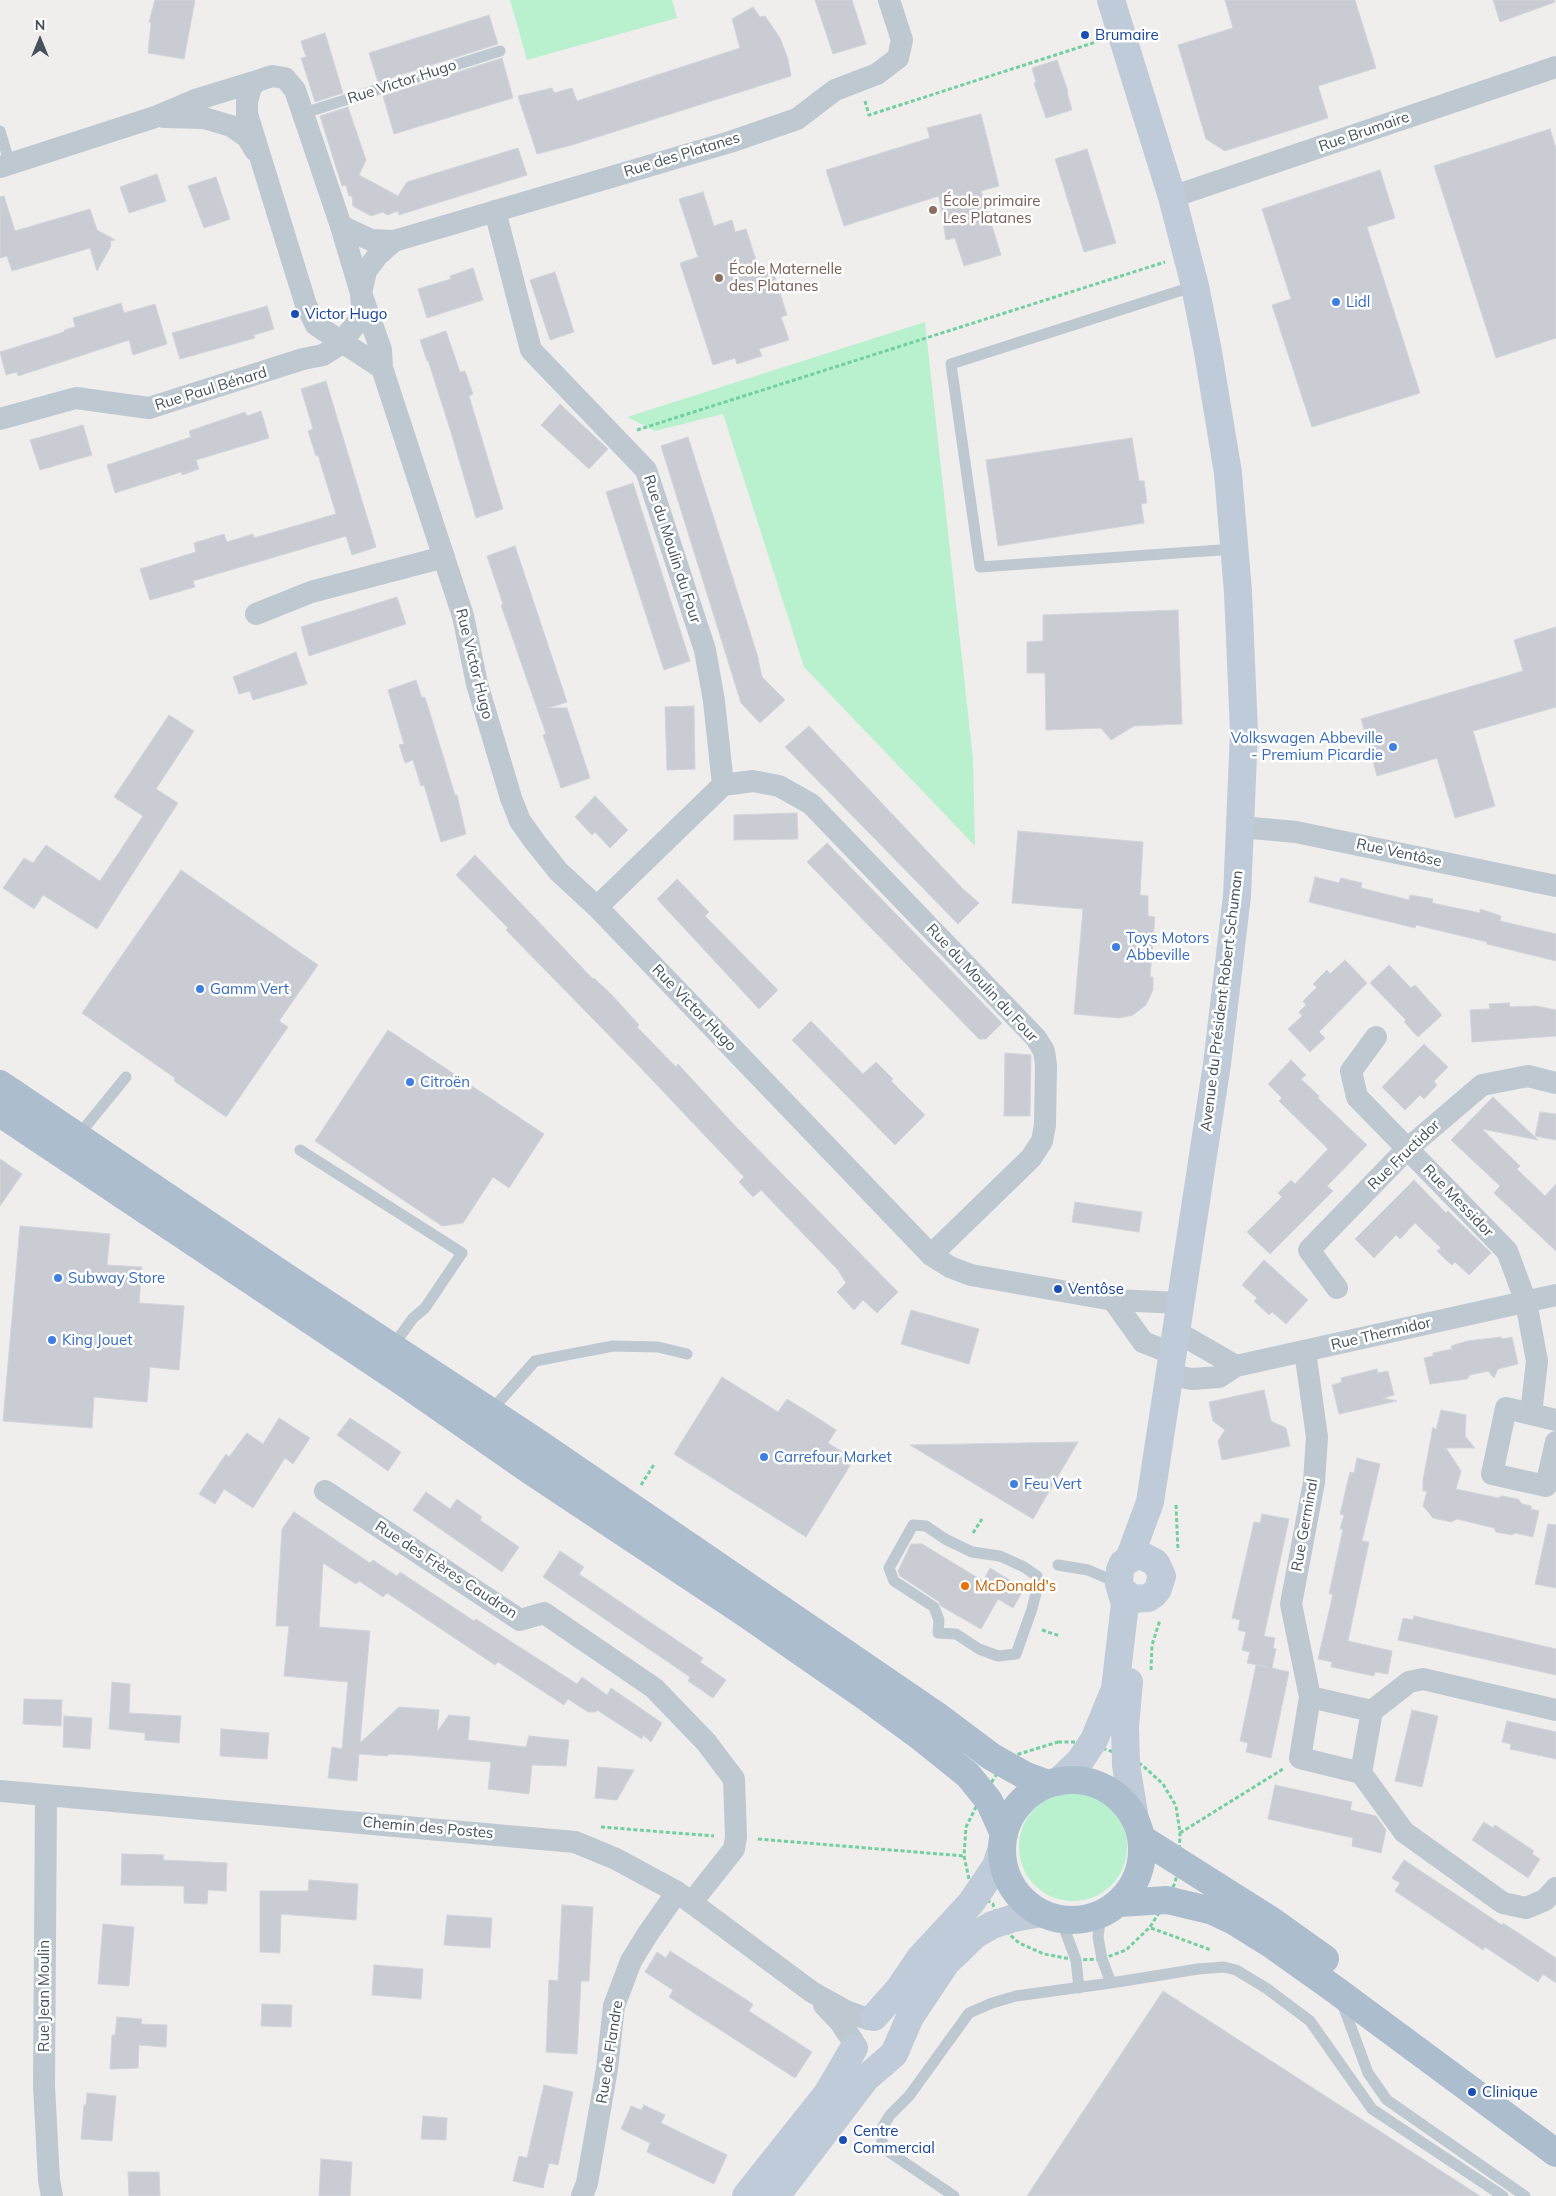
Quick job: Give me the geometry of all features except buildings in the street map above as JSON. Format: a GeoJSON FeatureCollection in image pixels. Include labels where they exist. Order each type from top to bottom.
{"type":"FeatureCollection","features":[{"type":"Feature","properties":{"kind":"main road"},"geometry":{"type":"LineString","coordinates":[[0,1084],[493,1413],[877,1674],[1004,1764],[1026,1776],[1053,1783]]}},
{"type":"Feature","properties":{"kind":"main road"},"geometry":{"type":"LineString","coordinates":[[0,1113],[170,1225],[406,1384],[528,1469],[769,1630],[922,1738],[968,1775],[989,1801],[1003,1841],[1004,1868],[1012,1886],[1024,1902],[1051,1916],[1082,1920],[1110,1908],[1167,1900],[1213,1911],[1234,1921],[1271,1944],[1338,1991],[1556,2153]]}},
{"type":"Feature","properties":{"kind":"main road"},"geometry":{"type":"LineString","coordinates":[[1003,1841],[1010,1818],[1020,1804],[1033,1792],[1053,1783],[1076,1780],[1094,1784],[1118,1798],[1125,1804],[1138,1829],[1142,1856],[1139,1873],[1131,1889],[1110,1908]]}},
{"type":"Feature","properties":{"kind":"main road"},"geometry":{"type":"LineString","coordinates":[[1138,1829],[1179,1862],[1269,1918],[1343,1973],[1454,2061],[1556,2136]]}},
{"type":"Feature","properties":{"kind":"street","name":"Rue des Platanes"},"geometry":{"type":"LineString","coordinates":[[341,226],[370,240],[394,241],[730,142],[797,119],[836,90],[877,74],[898,58],[902,40],[889,0]]}},
{"type":"Feature","properties":{"kind":"street","name":"Avenue du Président Robert Schuman"},"geometry":{"type":"LineString","coordinates":[[1111,0],[1172,197],[1172,256],[1184,289],[1222,430],[1235,549],[1243,724],[1241,827],[1237,896],[1222,1026],[1150,1502],[1123,1574]]}},
{"type":"Feature","properties":{"kind":"street","name":"Rue Brumaire"},"geometry":{"type":"LineString","coordinates":[[1172,197],[1556,68]]}},
{"type":"Feature","properties":{"kind":"street","name":"Rue Victor Hugo"},"geometry":{"type":"LineString","coordinates":[[5,165],[155,117],[195,100],[272,76],[285,78],[295,90],[304,113],[381,350],[382,368],[463,616],[480,694],[511,798],[520,821],[559,872],[597,907],[931,1255],[950,1267],[971,1275],[1113,1300],[1181,1303]]}},
{"type":"Feature","properties":{"kind":"street","name":"Rue Victor Hugo"},"geometry":{"type":"LineString","coordinates":[[257,82],[251,87],[247,101],[247,114],[306,305],[334,332],[360,319],[362,309],[361,293]]}},
{"type":"Feature","properties":{"kind":"street","name":"Rue Victor Hugo"},"geometry":{"type":"LineString","coordinates":[[155,117],[204,118],[231,126],[247,137],[259,156]]}},
{"type":"Feature","properties":{"kind":"street","name":"Rue du Moulin du Four"},"geometry":{"type":"LineString","coordinates":[[495,212],[531,350],[646,470],[705,650],[714,701],[723,785],[753,781],[779,786],[811,804],[1036,1038],[1044,1051],[1046,1065],[1045,1117],[1042,1141],[1031,1158],[931,1255]]}},
{"type":"Feature","properties":{"kind":"street","name":"Rue des Platanes"},"geometry":{"type":"LineString","coordinates":[[361,293],[366,271],[378,255],[394,241]]}},
{"type":"Feature","properties":{"kind":"street","name":"Rue Paul Bénard"},"geometry":{"type":"LineString","coordinates":[[0,419],[76,398],[149,408],[303,359],[310,347],[334,332]]}},
{"type":"Feature","properties":{"kind":"street"},"geometry":{"type":"LineString","coordinates":[[334,332],[382,368]]}},
{"type":"Feature","properties":{"kind":"street"},"geometry":{"type":"LineString","coordinates":[[256,614],[311,592],[444,557]]}},
{"type":"Feature","properties":{"kind":"street"},"geometry":{"type":"LineString","coordinates":[[597,907],[723,785]]}},
{"type":"Feature","properties":{"kind":"street","name":"Rue Ventôse"},"geometry":{"type":"LineString","coordinates":[[1241,827],[1296,832],[1556,886]]}},
{"type":"Feature","properties":{"kind":"street","name":"Rue Messidor"},"geometry":{"type":"LineString","coordinates":[[1376,1037],[1351,1071],[1357,1097],[1507,1251],[1526,1302]]}},
{"type":"Feature","properties":{"kind":"street","name":"Rue Fructidor"},"geometry":{"type":"LineString","coordinates":[[1337,1288],[1309,1250],[1407,1149],[1482,1085],[1528,1076],[1556,1083]]}},
{"type":"Feature","properties":{"kind":"street","name":"Rue Thermidor"},"geometry":{"type":"LineString","coordinates":[[1173,1354],[1192,1379],[1219,1377],[1236,1366],[1556,1295]]}},
{"type":"Feature","properties":{"kind":"street"},"geometry":{"type":"LineString","coordinates":[[1113,1300],[1143,1342],[1173,1354],[1236,1366]]}},
{"type":"Feature","properties":{"kind":"street"},"geometry":{"type":"LineString","coordinates":[[1526,1302],[1537,1360],[1531,1414]]}},
{"type":"Feature","properties":{"kind":"street","name":"Rue Germinal"},"geometry":{"type":"LineString","coordinates":[[1300,1758],[1310,1697],[1291,1604],[1314,1482],[1317,1437],[1305,1351]]}},
{"type":"Feature","properties":{"kind":"street"},"geometry":{"type":"LineString","coordinates":[[1556,1420],[1506,1408],[1492,1474],[1546,1486],[1556,1442]]}},
{"type":"Feature","properties":{"kind":"street","name":"Rue des Frères Caudron"},"geometry":{"type":"LineString","coordinates":[[325,1490],[520,1620],[544,1613],[654,1688],[706,1742],[734,1779],[736,1837],[734,1849],[729,1856],[685,1897]]}},
{"type":"Feature","properties":{"kind":"street","name":"Avenue du Président Robert Schuman"},"geometry":{"type":"LineString","coordinates":[[1150,1502],[1167,1559],[1160,1569],[1161,1583],[1154,1594],[1155,1608]]}},
{"type":"Feature","properties":{"kind":"street"},"geometry":{"type":"LineString","coordinates":[[1123,1574],[1143,1556],[1167,1559]]}},
{"type":"Feature","properties":{"kind":"street"},"geometry":{"type":"LineString","coordinates":[[1123,1574],[1134,1599],[1155,1608],[1137,1628],[1125,1717],[1137,1759],[1130,1794],[1138,1829]]}},
{"type":"Feature","properties":{"kind":"street"},"geometry":{"type":"LineString","coordinates":[[1053,1783],[1080,1760],[1090,1745],[1105,1717],[1115,1689],[1125,1604],[1123,1574]]}},
{"type":"Feature","properties":{"kind":"street"},"geometry":{"type":"LineString","coordinates":[[1361,1773],[1372,1711],[1409,1682],[1423,1679],[1556,1710]]}},
{"type":"Feature","properties":{"kind":"street"},"geometry":{"type":"LineString","coordinates":[[1310,1697],[1372,1711]]}},
{"type":"Feature","properties":{"kind":"street"},"geometry":{"type":"LineString","coordinates":[[1300,1758],[1361,1773],[1404,1832],[1503,1903],[1526,1908],[1545,1900],[1556,1888]]}},
{"type":"Feature","properties":{"kind":"street","name":"Chemin des Postes"},"geometry":{"type":"LineString","coordinates":[[0,1791],[575,1842],[616,1859],[685,1897],[812,1992],[848,2012],[862,2031]]}},
{"type":"Feature","properties":{"kind":"street","name":"Rue Jean Moulin"},"geometry":{"type":"LineString","coordinates":[[46,1795],[44,2086],[49,2180],[52,2196]]}},
{"type":"Feature","properties":{"kind":"street"},"geometry":{"type":"LineString","coordinates":[[746,2196],[827,2094],[862,2031],[899,1989],[920,1958],[977,1894],[996,1866],[1003,1841]]}},
{"type":"Feature","properties":{"kind":"street","name":"Rue de Flandre"},"geometry":{"type":"LineString","coordinates":[[582,2196],[587,2183],[607,2069],[614,2006],[631,1962],[647,1935],[685,1897]]}},
{"type":"Feature","properties":{"kind":"street"},"geometry":{"type":"LineString","coordinates":[[776,2196],[860,2086],[882,2063],[894,2054],[910,2018],[946,1963],[975,1935],[998,1924],[1014,1918],[1051,1916]]}},
{"type":"Feature","properties":{"kind":"street"},"geometry":{"type":"LineString","coordinates":[[862,2031],[888,2021],[898,2033],[899,2040]]}},
{"type":"Feature","properties":{"kind":"street"},"geometry":{"type":"LineString","coordinates":[[862,2031],[857,2054],[868,2062],[882,2063]]}},
{"type":"Feature","properties":{"kind":"lane","name":"Rue Victor Hugo"},"geometry":{"type":"LineString","coordinates":[[304,113],[500,51]]}},
{"type":"Feature","properties":{"kind":"lane"},"geometry":{"type":"LineString","coordinates":[[0,132],[5,165]]}},
{"type":"Feature","properties":{"kind":"lane"},"geometry":{"type":"LineString","coordinates":[[1184,289],[951,364],[980,567],[1235,549]]}},
{"type":"Feature","properties":{"kind":"lane"},"geometry":{"type":"LineString","coordinates":[[78,1137],[126,1077]]}},
{"type":"Feature","properties":{"kind":"lane"},"geometry":{"type":"LineString","coordinates":[[300,1150],[462,1253],[425,1308],[413,1318],[394,1346]]}},
{"type":"Feature","properties":{"kind":"lane"},"geometry":{"type":"LineString","coordinates":[[493,1413],[497,1404],[534,1360],[613,1346],[658,1348],[687,1354]]}},
{"type":"Feature","properties":{"kind":"lane"},"geometry":{"type":"LineString","coordinates":[[914,1525],[926,1526],[945,1539],[972,1552],[1000,1556],[1024,1567],[1036,1576],[1037,1590],[1016,1654],[998,1656],[979,1648],[956,1634],[938,1633],[939,1620],[934,1608],[894,1581],[889,1568],[914,1525]]}},
{"type":"Feature","properties":{"kind":"lane"},"geometry":{"type":"LineString","coordinates":[[1058,1564],[1123,1574]]}},
{"type":"Feature","properties":{"kind":"lane"},"geometry":{"type":"LineString","coordinates":[[1088,1570],[1123,1574]]}},
{"type":"Feature","properties":{"kind":"lane"},"geometry":{"type":"LineString","coordinates":[[1110,1908],[1098,1936],[1102,1959],[1111,1983]]}},
{"type":"Feature","properties":{"kind":"lane"},"geometry":{"type":"LineString","coordinates":[[1051,1916],[1076,1960],[1079,1988]]}},
{"type":"Feature","properties":{"kind":"lane"},"geometry":{"type":"LineString","coordinates":[[954,2196],[889,2152],[882,2142],[882,2128],[890,2114],[909,2096],[969,2013],[992,2003],[1016,1996],[1198,1969],[1224,1967],[1236,1970],[1266,1988],[1310,2021],[1372,2109],[1503,2196]]}},
{"type":"Feature","properties":{"kind":"lane"},"geometry":{"type":"LineString","coordinates":[[1338,1991],[1368,2074],[1387,2100],[1525,2196]]}},
{"type":"Feature","properties":{"kind":"path"},"geometry":{"type":"LineString","coordinates":[[859,81],[869,115],[1102,40],[1100,32]]}},
{"type":"Feature","properties":{"kind":"path"},"geometry":{"type":"LineString","coordinates":[[615,437],[1172,256],[1184,289]]}},
{"type":"Feature","properties":{"kind":"path"},"geometry":{"type":"LineString","coordinates":[[1167,1559],[1176,1498]]}},
{"type":"Feature","properties":{"kind":"path"},"geometry":{"type":"LineString","coordinates":[[1150,1672],[1152,1645],[1157,1623],[1155,1608]]}},
{"type":"Feature","properties":{"kind":"path"},"geometry":{"type":"LineString","coordinates":[[1058,1742],[1083,1742],[1137,1759],[1163,1784],[1176,1806],[1180,1833],[1179,1862],[1175,1883],[1150,1927],[1126,1950],[1102,1959],[1076,1960],[1044,1954],[1019,1943],[998,1924],[993,1904],[977,1894],[969,1879],[964,1856],[966,1827],[984,1794],[1004,1764],[1019,1754],[1058,1742]]}},
{"type":"Feature","properties":{"kind":"path"},"geometry":{"type":"LineString","coordinates":[[1180,1833],[1300,1758]]}},
{"type":"Feature","properties":{"kind":"path"},"geometry":{"type":"LineString","coordinates":[[575,1842],[588,1825],[964,1856]]}},
{"type":"Feature","properties":{"kind":"green space"},"geometry":{"type":"Polygon","coordinates":[[[510,0],[672,0],[677,18],[527,60],[510,0]]]}},
{"type":"Feature","properties":{"kind":"green space"},"geometry":{"type":"Polygon","coordinates":[[[925,322],[973,759],[975,846],[804,667],[723,414],[655,431],[627,417],[925,322]]]}},
{"type":"Feature","properties":{"kind":"green space"},"geometry":{"type":"Polygon","coordinates":[[[1073,1793],[1094,1797],[1111,1809],[1123,1826],[1127,1847],[1123,1868],[1111,1885],[1094,1897],[1073,1901],[1052,1897],[1035,1885],[1023,1868],[1019,1847],[1023,1826],[1035,1809],[1052,1797],[1073,1793]]]}},
{"type":"Feature","properties":{"kind":"place","name":"Brumaire"},"geometry":{"type":"Point","coordinates":[1085,35]}},
{"type":"Feature","properties":{"kind":"place","name":"École primaire Les Platanes"},"geometry":{"type":"Point","coordinates":[933,210]}},
{"type":"Feature","properties":{"kind":"place","name":"École Maternelle des Platanes"},"geometry":{"type":"Point","coordinates":[719,278]}},
{"type":"Feature","properties":{"kind":"place","name":"Lidl"},"geometry":{"type":"Point","coordinates":[1336,302]}},
{"type":"Feature","properties":{"kind":"place","name":"Victor Hugo"},"geometry":{"type":"Point","coordinates":[295,314]}},
{"type":"Feature","properties":{"kind":"place","name":"Volkswagen Abbeville - Premium Picardie"},"geometry":{"type":"Point","coordinates":[1393,747]}},
{"type":"Feature","properties":{"kind":"place","name":"Toys Motors Abbeville"},"geometry":{"type":"Point","coordinates":[1116,947]}},
{"type":"Feature","properties":{"kind":"place","name":"Gamm Vert"},"geometry":{"type":"Point","coordinates":[200,989]}},
{"type":"Feature","properties":{"kind":"place","name":"Citroën"},"geometry":{"type":"Point","coordinates":[410,1082]}},
{"type":"Feature","properties":{"kind":"place","name":"Subway Store"},"geometry":{"type":"Point","coordinates":[58,1278]}},
{"type":"Feature","properties":{"kind":"place","name":"Ventôse"},"geometry":{"type":"Point","coordinates":[1058,1289]}},
{"type":"Feature","properties":{"kind":"place","name":"King Jouet"},"geometry":{"type":"Point","coordinates":[52,1340]}},
{"type":"Feature","properties":{"kind":"place","name":"Carrefour Market"},"geometry":{"type":"Point","coordinates":[764,1457]}},
{"type":"Feature","properties":{"kind":"place","name":"Feu Vert"},"geometry":{"type":"Point","coordinates":[1014,1484]}},
{"type":"Feature","properties":{"kind":"place","name":"McDonald's"},"geometry":{"type":"Point","coordinates":[965,1586]}},
{"type":"Feature","properties":{"kind":"place","name":"Clinique"},"geometry":{"type":"Point","coordinates":[1472,2092]}},
{"type":"Feature","properties":{"kind":"place","name":"Centre Commercial"},"geometry":{"type":"Point","coordinates":[843,2140]}}]}
